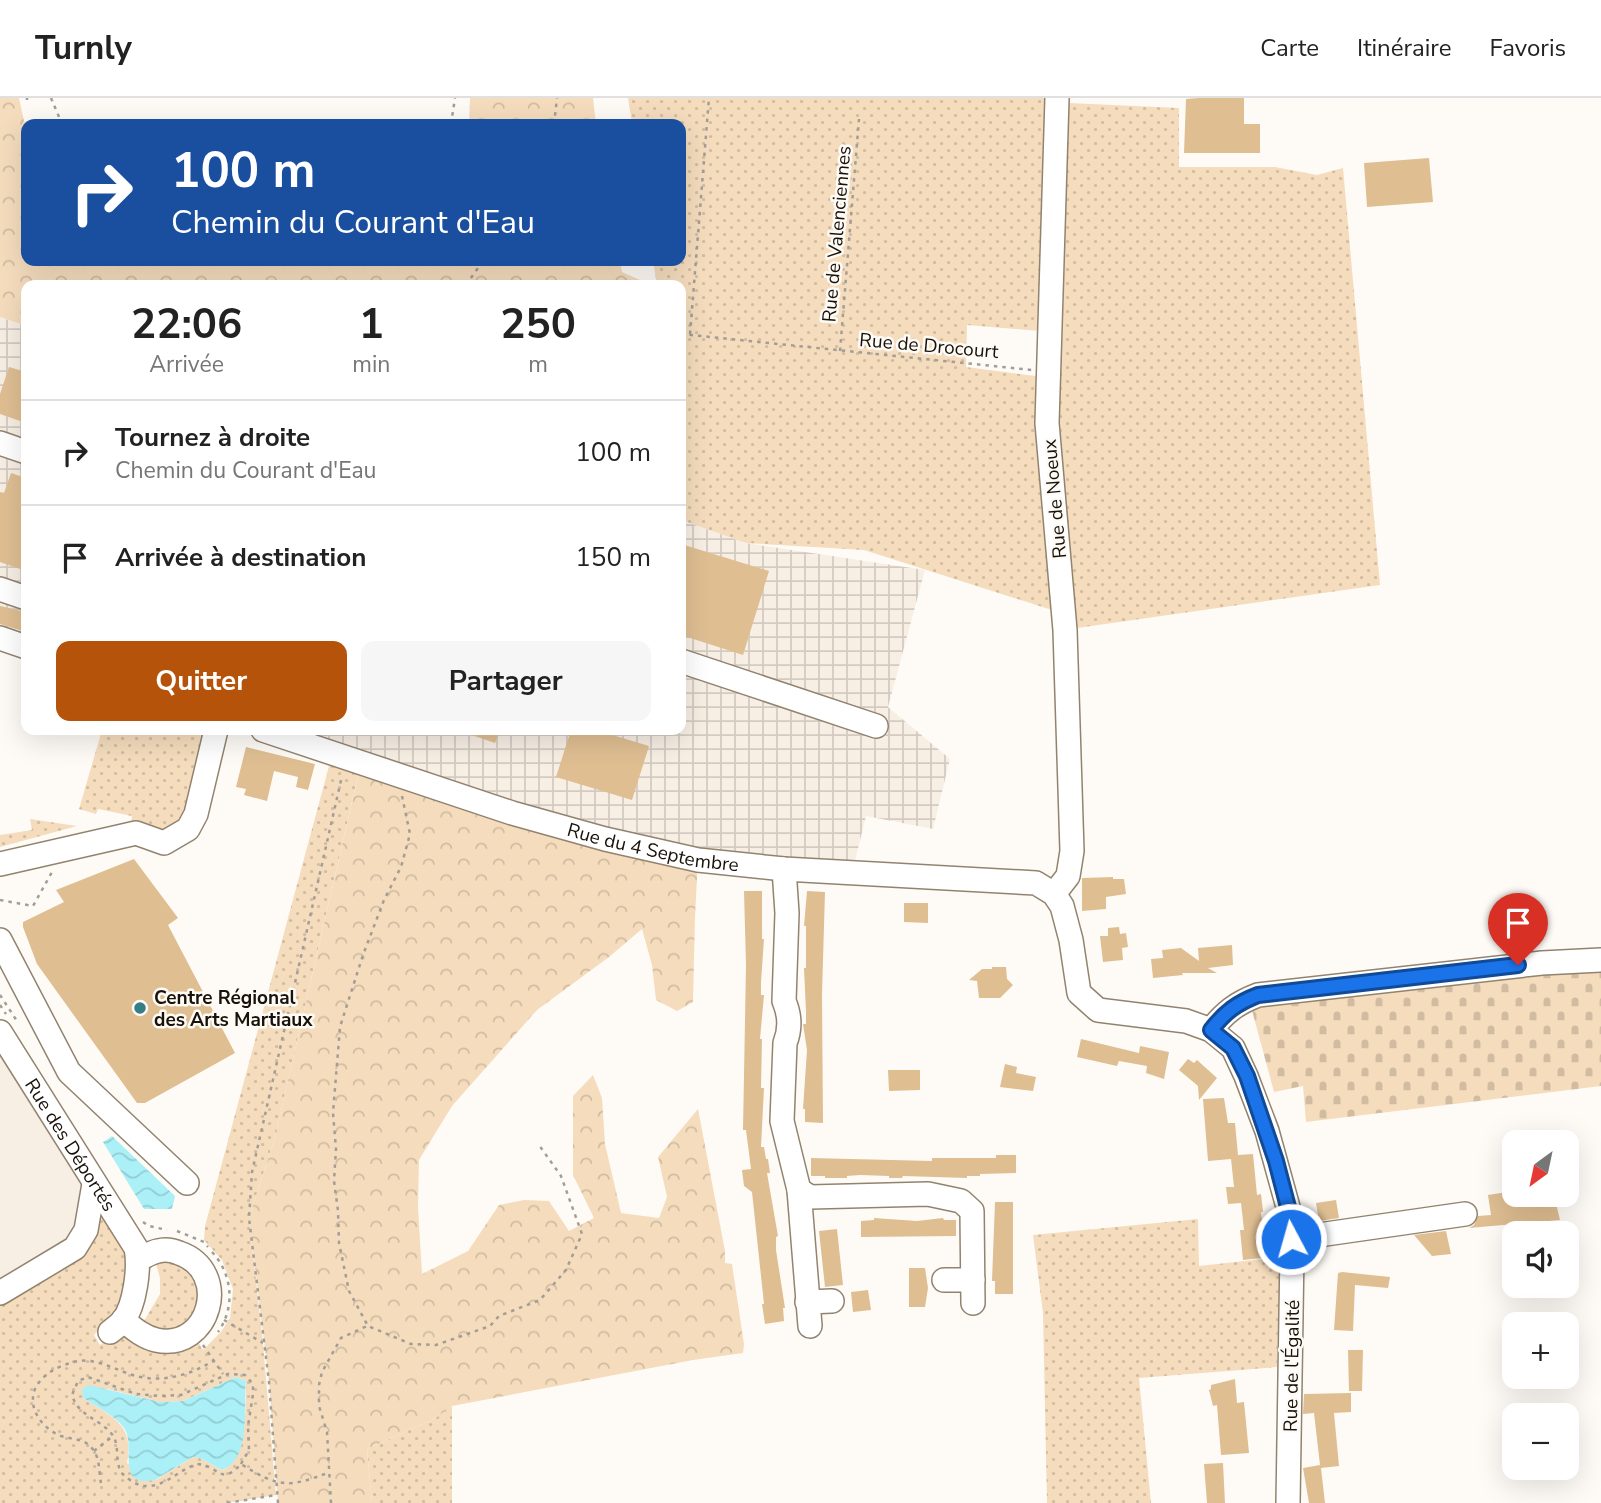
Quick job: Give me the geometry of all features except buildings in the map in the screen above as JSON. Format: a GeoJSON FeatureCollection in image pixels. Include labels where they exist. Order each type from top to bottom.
{"type":"FeatureCollection","features":[{"type":"Feature","properties":{"kind":"street","name":"Rue de Noeux"},"geometry":{"type":"LineString","coordinates":[[1054,894],[1068,876],[1072,850],[1065,630],[1047,423],[1057,98]]}},
{"type":"Feature","properties":{"kind":"street"},"geometry":{"type":"LineString","coordinates":[[0,443],[21,450]]}},
{"type":"Feature","properties":{"kind":"street"},"geometry":{"type":"LineString","coordinates":[[0,589],[21,596]]}},
{"type":"Feature","properties":{"kind":"street"},"geometry":{"type":"LineString","coordinates":[[0,638],[21,645]]}},
{"type":"Feature","properties":{"kind":"street"},"geometry":{"type":"LineString","coordinates":[[686,663],[876,726]]}},
{"type":"Feature","properties":{"kind":"street"},"geometry":{"type":"LineString","coordinates":[[0,864],[136,833],[164,842],[188,829],[196,814],[215,735]]}},
{"type":"Feature","properties":{"kind":"street","name":"Rue du 4 Septembre"},"geometry":{"type":"LineString","coordinates":[[277,735],[512,813],[605,839],[698,860],[784,869],[1037,883],[1054,894]]}},
{"type":"Feature","properties":{"kind":"street"},"geometry":{"type":"LineString","coordinates":[[784,869],[784,1001],[789,1013],[789,1033],[785,1043],[782,1121],[799,1190],[810,1326]]}},
{"type":"Feature","properties":{"kind":"street","name":"Rue de l'Égalité"},"geometry":{"type":"LineString","coordinates":[[1054,894],[1062,906],[1071,940],[1079,993],[1098,1010],[1186,1021],[1211,1030],[1233,1048],[1247,1076],[1276,1161],[1288,1207],[1291,1239],[1288,1503]]}},
{"type":"Feature","properties":{"kind":"street"},"geometry":{"type":"LineString","coordinates":[[0,940],[69,1072],[187,1183]]}},
{"type":"Feature","properties":{"kind":"street"},"geometry":{"type":"LineString","coordinates":[[1211,1030],[1223,1014],[1238,1002],[1258,995],[1542,963],[1601,960]]}},
{"type":"Feature","properties":{"kind":"street","name":"Rue des Déportés"},"geometry":{"type":"LineString","coordinates":[[7,1034],[94,1184],[136,1248],[138,1260]]}},
{"type":"Feature","properties":{"kind":"street"},"geometry":{"type":"LineString","coordinates":[[0,1293],[75,1248],[86,1230],[94,1184]]}},
{"type":"Feature","properties":{"kind":"street"},"geometry":{"type":"LineString","coordinates":[[799,1190],[810,1197],[928,1194],[961,1201],[972,1211],[973,1303]]}},
{"type":"Feature","properties":{"kind":"street"},"geometry":{"type":"LineString","coordinates":[[1291,1239],[1465,1214]]}},
{"type":"Feature","properties":{"kind":"street"},"geometry":{"type":"LineString","coordinates":[[172,1250],[187,1255],[198,1264],[206,1276],[210,1304],[205,1318],[196,1329],[184,1337],[170,1341],[156,1340],[116,1326],[135,1285],[138,1260],[156,1251],[172,1250]]}},
{"type":"Feature","properties":{"kind":"street"},"geometry":{"type":"LineString","coordinates":[[944,1280],[973,1280]]}},
{"type":"Feature","properties":{"kind":"street"},"geometry":{"type":"LineString","coordinates":[[807,1303],[832,1301]]}},
{"type":"Feature","properties":{"kind":"path"},"geometry":{"type":"LineString","coordinates":[[51,98],[60,119]]}},
{"type":"Feature","properties":{"kind":"path"},"geometry":{"type":"LineString","coordinates":[[452,119],[455,98]]}},
{"type":"Feature","properties":{"kind":"path"},"geometry":{"type":"LineString","coordinates":[[555,119],[557,98]]}},
{"type":"Feature","properties":{"kind":"path"},"geometry":{"type":"LineString","coordinates":[[690,334],[709,98]]}},
{"type":"Feature","properties":{"kind":"path","name":"Rue de Valenciennes"},"geometry":{"type":"LineString","coordinates":[[840,351],[859,119]]}},
{"type":"Feature","properties":{"kind":"path","name":"Rue de Drocourt"},"geometry":{"type":"LineString","coordinates":[[686,334],[1017,367],[1049,373]]}},
{"type":"Feature","properties":{"kind":"path"},"geometry":{"type":"LineString","coordinates":[[278,1503],[269,1382],[249,1218],[252,1172],[346,759]]}},
{"type":"Feature","properties":{"kind":"path"},"geometry":{"type":"LineString","coordinates":[[398,776],[410,834],[401,867],[384,900],[363,955],[340,1027],[333,1113],[336,1149],[334,1181],[339,1243],[349,1291],[368,1326],[411,1344],[436,1345],[490,1326],[499,1316],[540,1300],[566,1270],[582,1234],[561,1176],[539,1145]]}},
{"type":"Feature","properties":{"kind":"path"},"geometry":{"type":"LineString","coordinates":[[0,900],[33,906],[50,873],[63,870]]}},
{"type":"Feature","properties":{"kind":"path"},"geometry":{"type":"LineString","coordinates":[[0,995],[7,1034]]}},
{"type":"Feature","properties":{"kind":"path"},"geometry":{"type":"LineString","coordinates":[[0,1005],[7,1034]]}},
{"type":"Feature","properties":{"kind":"path"},"geometry":{"type":"LineString","coordinates":[[141,1220],[159,1229],[183,1232],[204,1242],[221,1262],[230,1287],[225,1321],[212,1339]]}},
{"type":"Feature","properties":{"kind":"path"},"geometry":{"type":"LineString","coordinates":[[136,1222],[144,1230]]}},
{"type":"Feature","properties":{"kind":"path"},"geometry":{"type":"LineString","coordinates":[[173,1236],[199,1246]]}},
{"type":"Feature","properties":{"kind":"path"},"geometry":{"type":"LineString","coordinates":[[205,1252],[219,1268],[223,1278],[224,1302],[220,1319],[209,1334]]}},
{"type":"Feature","properties":{"kind":"path"},"geometry":{"type":"LineString","coordinates":[[220,1319],[263,1343]]}},
{"type":"Feature","properties":{"kind":"path"},"geometry":{"type":"LineString","coordinates":[[331,1503],[327,1432],[320,1406],[319,1385],[322,1372],[341,1338],[368,1326]]}},
{"type":"Feature","properties":{"kind":"path"},"geometry":{"type":"LineString","coordinates":[[201,1342],[224,1375]]}},
{"type":"Feature","properties":{"kind":"path"},"geometry":{"type":"LineString","coordinates":[[101,1483],[94,1451],[84,1442],[51,1430],[33,1407],[34,1391],[44,1376],[63,1365],[80,1360],[137,1377],[157,1378],[186,1374],[213,1361]]}},
{"type":"Feature","properties":{"kind":"path"},"geometry":{"type":"LineString","coordinates":[[244,1374],[253,1384],[248,1426],[249,1450],[232,1474],[216,1473],[204,1464],[197,1464],[156,1486],[145,1487],[131,1481],[121,1470],[113,1436],[81,1411],[74,1402],[72,1393],[78,1381],[83,1378],[92,1378],[136,1394],[159,1396],[181,1395],[224,1375],[244,1374]]}},
{"type":"Feature","properties":{"kind":"path"},"geometry":{"type":"LineString","coordinates":[[94,1451],[113,1436]]}},
{"type":"Feature","properties":{"kind":"path"},"geometry":{"type":"LineString","coordinates":[[241,1464],[275,1482],[286,1484],[306,1481],[330,1472]]}},
{"type":"Feature","properties":{"kind":"path"},"geometry":{"type":"LineString","coordinates":[[227,1503],[276,1495]]}},
{"type":"Feature","properties":{"kind":"shaded area"},"geometry":{"type":"Polygon","coordinates":[[[0,317],[21,324],[21,645],[0,638],[0,317]]]}},
{"type":"Feature","properties":{"kind":"shaded area"},"geometry":{"type":"Polygon","coordinates":[[[686,522],[746,543],[925,570],[888,707],[950,759],[933,829],[866,816],[852,873],[698,860],[280,735],[686,735],[686,522]]]}},
{"type":"Feature","properties":{"kind":"shaded area"},"geometry":{"type":"Polygon","coordinates":[[[0,1056],[12,1074],[25,1073],[106,1202],[98,1228],[74,1262],[0,1308],[0,1056]]]}},
{"type":"Feature","properties":{"kind":"green space"},"geometry":{"type":"Polygon","coordinates":[[[0,98],[19,98],[24,119],[21,119],[21,266],[621,266],[622,272],[640,280],[21,280],[21,324],[0,317],[0,98]]]}},
{"type":"Feature","properties":{"kind":"green space"},"geometry":{"type":"Polygon","coordinates":[[[470,98],[593,98],[595,119],[469,119],[470,98]]]}},
{"type":"Feature","properties":{"kind":"green space"},"geometry":{"type":"Polygon","coordinates":[[[628,98],[1047,98],[1040,331],[967,325],[966,367],[1042,377],[1055,611],[864,550],[746,543],[686,522],[686,280],[656,280],[654,266],[686,266],[686,119],[631,119],[628,98]]]}},
{"type":"Feature","properties":{"kind":"green space"},"geometry":{"type":"Polygon","coordinates":[[[1069,103],[1179,108],[1179,167],[1275,167],[1317,175],[1343,168],[1380,585],[1070,629],[1060,432],[1058,300],[1059,234],[1069,103]]]}},
{"type":"Feature","properties":{"kind":"green space"},"geometry":{"type":"Polygon","coordinates":[[[101,735],[203,735],[181,826],[159,832],[131,824],[132,816],[98,809],[96,814],[79,809],[101,735]]]}},
{"type":"Feature","properties":{"kind":"green space"},"geometry":{"type":"Polygon","coordinates":[[[361,763],[698,860],[693,1002],[677,1011],[656,1000],[652,965],[642,929],[537,1010],[452,1106],[419,1160],[418,1207],[422,1274],[468,1251],[499,1205],[524,1200],[549,1201],[569,1231],[594,1218],[573,1175],[573,1096],[593,1075],[602,1098],[605,1144],[621,1213],[659,1218],[667,1197],[658,1157],[698,1109],[725,1263],[732,1264],[743,1353],[452,1406],[434,1419],[367,1449],[372,1503],[278,1503],[269,1382],[249,1218],[275,1137],[361,763]]]}},
{"type":"Feature","properties":{"kind":"green space"},"geometry":{"type":"Polygon","coordinates":[[[329,766],[360,767],[275,1137],[249,1218],[276,1495],[227,1503],[0,1503],[0,1306],[74,1262],[98,1228],[104,1207],[125,1255],[127,1280],[118,1310],[94,1335],[100,1345],[118,1332],[197,1340],[203,1350],[221,1332],[230,1318],[233,1289],[222,1260],[204,1240],[205,1226],[329,766]],[[236,1377],[183,1401],[160,1402],[108,1389],[83,1398],[112,1417],[124,1430],[129,1450],[127,1463],[156,1480],[193,1457],[222,1470],[231,1464],[237,1455],[244,1431],[246,1381],[236,1377]]]}},
{"type":"Feature","properties":{"kind":"green space"},"geometry":{"type":"Polygon","coordinates":[[[30,819],[77,826],[0,847],[0,835],[32,830],[30,819]]]}},
{"type":"Feature","properties":{"kind":"green space"},"geometry":{"type":"Polygon","coordinates":[[[1601,970],[1601,1086],[1306,1122],[1303,1086],[1274,1092],[1250,1003],[1488,974],[1601,970]]]}},
{"type":"Feature","properties":{"kind":"green space"},"geometry":{"type":"Polygon","coordinates":[[[1198,1219],[1199,1266],[1280,1257],[1277,1367],[1139,1378],[1151,1503],[1047,1503],[1043,1313],[1033,1235],[1198,1219]]]}},
{"type":"Feature","properties":{"kind":"green space"},"geometry":{"type":"Polygon","coordinates":[[[161,1260],[179,1263],[190,1270],[201,1300],[185,1323],[166,1330],[150,1326],[144,1321],[160,1294],[160,1278],[156,1264],[161,1260]]]}},
{"type":"Feature","properties":{"kind":"green space"},"geometry":{"type":"Polygon","coordinates":[[[452,1406],[452,1503],[372,1503],[367,1449],[434,1419],[452,1406]]]}},
{"type":"Feature","properties":{"kind":"water"},"geometry":{"type":"Polygon","coordinates":[[[112,1136],[175,1196],[172,1209],[144,1209],[103,1142],[112,1136]]]}},
{"type":"Feature","properties":{"kind":"water"},"geometry":{"type":"Polygon","coordinates":[[[236,1377],[246,1381],[245,1418],[242,1444],[232,1464],[222,1470],[193,1457],[155,1480],[142,1481],[135,1478],[129,1464],[129,1445],[124,1428],[110,1415],[83,1398],[82,1389],[89,1385],[160,1402],[183,1401],[236,1377]]]}},
{"type":"Feature","properties":{"kind":"place","name":"Centre Régional des Arts Martiaux"},"geometry":{"type":"Point","coordinates":[140,1008]}},
{"type":"Feature","properties":{"kind":"route"},"geometry":{"type":"LineString","coordinates":[[1291,1239],[1288,1207],[1276,1161],[1247,1076],[1233,1048],[1211,1030],[1223,1014],[1238,1002],[1258,995],[1518,965]]}}]}
